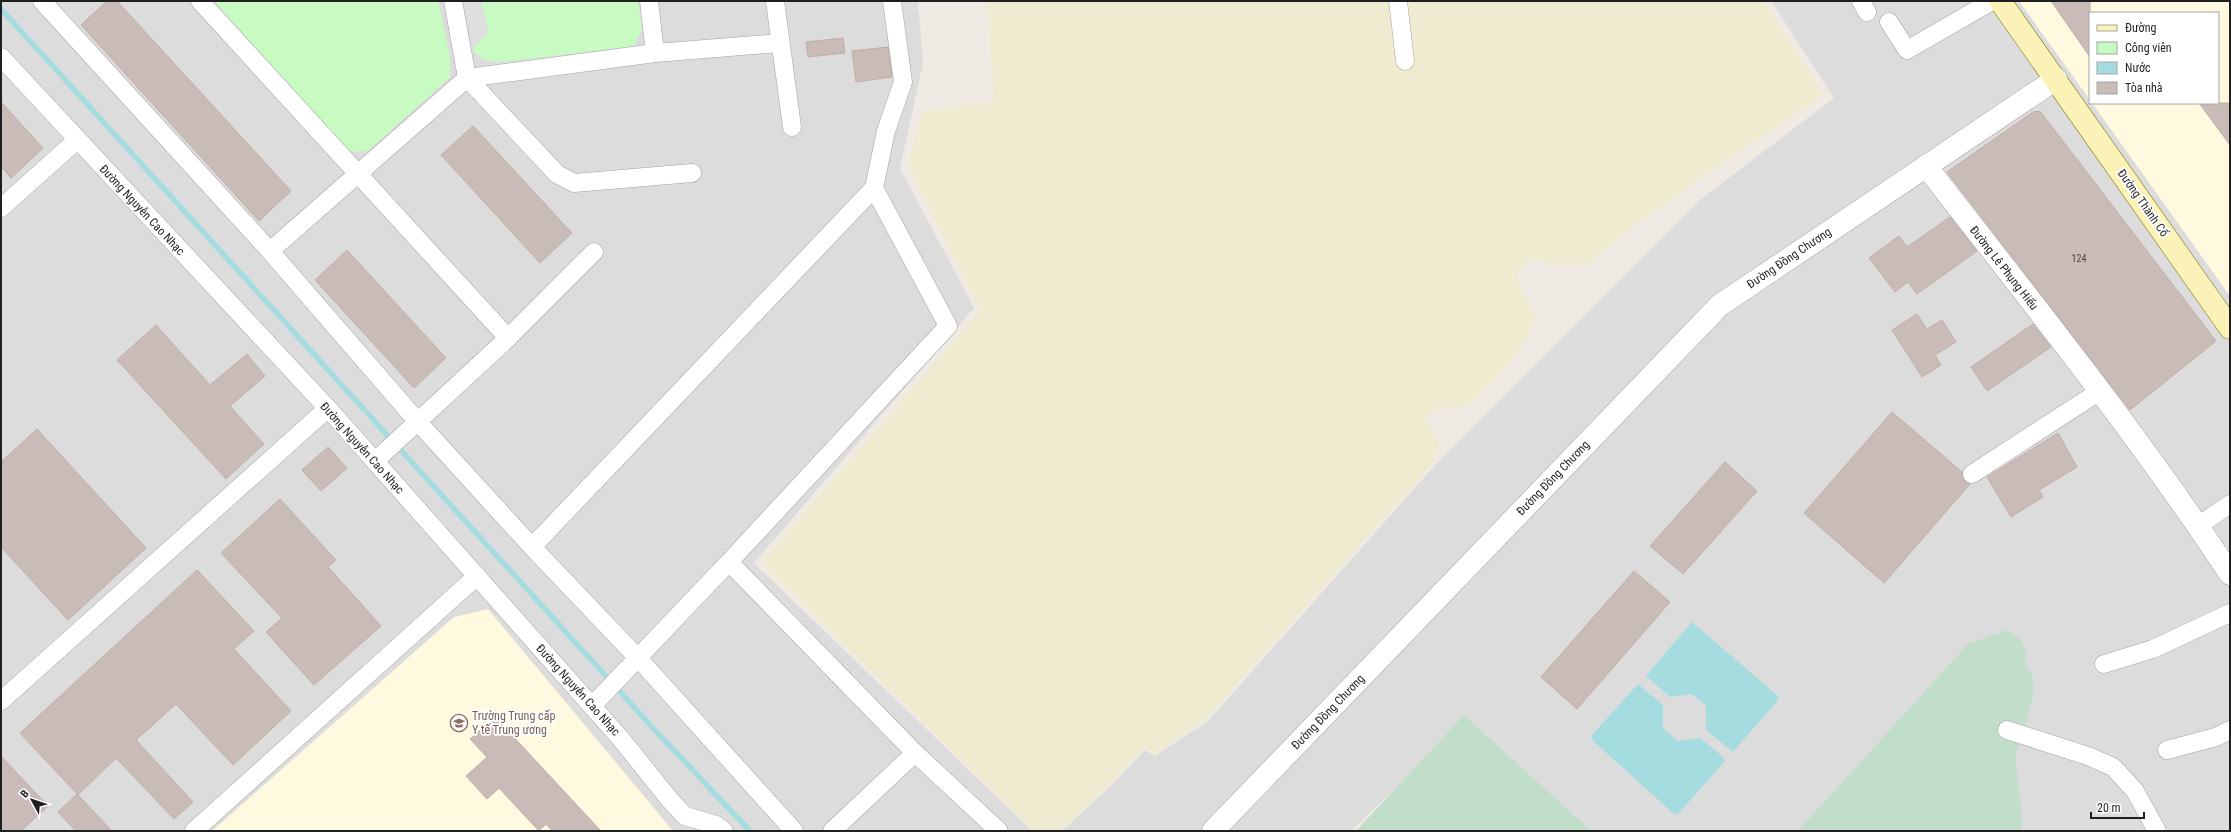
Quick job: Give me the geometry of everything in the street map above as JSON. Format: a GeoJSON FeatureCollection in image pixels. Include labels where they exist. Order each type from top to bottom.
{"type":"FeatureCollection","features":[{"type":"Feature","properties":{"kind":"main road"},"geometry":{"type":"LineString","coordinates":[[2000,1],[2056,79]]}},
{"type":"Feature","properties":{"kind":"main road","name":"Đường Thành Cổ"},"geometry":{"type":"LineString","coordinates":[[2056,79],[2230,328]]}},
{"type":"Feature","properties":{"kind":"street"},"geometry":{"type":"LineString","coordinates":[[42,1],[270,251],[415,424],[532,547],[632,664],[794,831]]}},
{"type":"Feature","properties":{"kind":"street"},"geometry":{"type":"LineString","coordinates":[[200,1],[508,338]]}},
{"type":"Feature","properties":{"kind":"street"},"geometry":{"type":"LineString","coordinates":[[453,1],[467,78],[557,174],[574,183],[692,173]]}},
{"type":"Feature","properties":{"kind":"street"},"geometry":{"type":"LineString","coordinates":[[649,1],[655,53]]}},
{"type":"Feature","properties":{"kind":"street"},"geometry":{"type":"LineString","coordinates":[[775,1],[792,127]]}},
{"type":"Feature","properties":{"kind":"street"},"geometry":{"type":"LineString","coordinates":[[532,547],[874,188],[886,131],[903,82],[892,1]]}},
{"type":"Feature","properties":{"kind":"street"},"geometry":{"type":"LineString","coordinates":[[1398,1],[1405,60]]}},
{"type":"Feature","properties":{"kind":"street"},"geometry":{"type":"LineString","coordinates":[[1888,22],[1907,50],[1992,1]]}},
{"type":"Feature","properties":{"kind":"street"},"geometry":{"type":"LineString","coordinates":[[270,251],[357,173],[467,78],[655,53],[780,43]]}},
{"type":"Feature","properties":{"kind":"street","name":"Đường Nguyễn Cao Nhạc"},"geometry":{"type":"LineString","coordinates":[[1,57],[328,408],[380,457],[477,576],[596,701],[683,824],[716,825],[724,831]]}},
{"type":"Feature","properties":{"kind":"street"},"geometry":{"type":"LineString","coordinates":[[1926,166],[2056,79]]}},
{"type":"Feature","properties":{"kind":"street"},"geometry":{"type":"LineString","coordinates":[[1,208],[77,140]]}},
{"type":"Feature","properties":{"kind":"street","name":"Đường Lê Phụng Hiểu"},"geometry":{"type":"LineString","coordinates":[[1926,166],[2100,392],[2198,526],[2230,574]]}},
{"type":"Feature","properties":{"kind":"street","name":"Đường Đồng Chương"},"geometry":{"type":"LineString","coordinates":[[1213,831],[1720,305],[1926,166]]}},
{"type":"Feature","properties":{"kind":"street"},"geometry":{"type":"LineString","coordinates":[[596,701],[729,562],[948,326],[874,188]]}},
{"type":"Feature","properties":{"kind":"street"},"geometry":{"type":"LineString","coordinates":[[380,457],[508,338],[594,252]]}},
{"type":"Feature","properties":{"kind":"street"},"geometry":{"type":"LineString","coordinates":[[1972,474],[2100,392]]}},
{"type":"Feature","properties":{"kind":"street"},"geometry":{"type":"LineString","coordinates":[[1,702],[328,408]]}},
{"type":"Feature","properties":{"kind":"street"},"geometry":{"type":"LineString","coordinates":[[2198,526],[2230,504]]}},
{"type":"Feature","properties":{"kind":"street"},"geometry":{"type":"LineString","coordinates":[[729,562],[915,752],[999,831]]}},
{"type":"Feature","properties":{"kind":"street"},"geometry":{"type":"LineString","coordinates":[[194,831],[477,576]]}},
{"type":"Feature","properties":{"kind":"street"},"geometry":{"type":"LineString","coordinates":[[2104,664],[2153,650],[2230,613]]}},
{"type":"Feature","properties":{"kind":"street"},"geometry":{"type":"LineString","coordinates":[[2007,730],[2088,756],[2113,767],[2135,791],[2157,831]]}},
{"type":"Feature","properties":{"kind":"street"},"geometry":{"type":"LineString","coordinates":[[2167,750],[2216,737],[2230,730]]}},
{"type":"Feature","properties":{"kind":"street"},"geometry":{"type":"LineString","coordinates":[[832,831],[915,752]]}},
{"type":"Feature","properties":{"kind":"shaded area"},"geometry":{"type":"Polygon","coordinates":[[[1,1],[918,1],[923,63],[900,168],[974,308],[754,563],[1032,831],[1,831],[1,1]]]}},
{"type":"Feature","properties":{"kind":"shaded area"},"geometry":{"type":"Polygon","coordinates":[[[465,1],[481,1],[488,31],[473,50],[465,1]]]}},
{"type":"Feature","properties":{"kind":"shaded area"},"geometry":{"type":"Polygon","coordinates":[[[987,1],[1764,1],[1824,95],[1737,153],[1626,232],[1586,266],[1555,266],[1530,259],[1516,275],[1536,319],[1526,341],[1509,364],[1467,407],[1435,409],[1425,419],[1439,440],[1435,460],[1206,719],[1155,754],[1144,748],[1109,785],[1060,831],[1033,831],[761,562],[980,311],[908,166],[922,112],[994,100],[987,1]]]}},
{"type":"Feature","properties":{"kind":"shaded area"},"geometry":{"type":"Polygon","coordinates":[[[1771,1],[2230,1],[2230,831],[1582,831],[1465,722],[1351,831],[1062,831],[1111,786],[1145,750],[1155,756],[1208,721],[1437,463],[1701,199],[1834,98],[1771,1]]]}},
{"type":"Feature","properties":{"kind":"shaded area"},"geometry":{"type":"Polygon","coordinates":[[[2019,1],[2230,1],[2230,296],[2093,104],[2219,104],[2219,12],[2089,12],[2089,99],[2019,1]]]}},
{"type":"Feature","properties":{"kind":"shaded area","name":"Trường Trung cấp Y tế Trung ương"},"geometry":{"type":"Polygon","coordinates":[[[488,609],[673,831],[212,831],[454,617],[488,609]]]}},
{"type":"Feature","properties":{"kind":"green space"},"geometry":{"type":"Polygon","coordinates":[[[214,1],[438,1],[450,56],[450,77],[370,149],[360,152],[354,151],[345,147],[214,1]]]}},
{"type":"Feature","properties":{"kind":"green space"},"geometry":{"type":"Polygon","coordinates":[[[481,1],[638,1],[642,29],[634,46],[492,62],[482,58],[473,50],[488,31],[481,1]]]}},
{"type":"Feature","properties":{"kind":"green space"},"geometry":{"type":"Polygon","coordinates":[[[2007,630],[2021,640],[2026,652],[2025,664],[2033,678],[2033,697],[2015,759],[2020,794],[2022,831],[1798,831],[1968,644],[2007,630]]]}},
{"type":"Feature","properties":{"kind":"green space"},"geometry":{"type":"Polygon","coordinates":[[[1464,715],[1587,827],[1592,831],[1356,831],[1464,715]]]}},
{"type":"Feature","properties":{"kind":"water"},"geometry":{"type":"Polygon","coordinates":[[[1692,622],[1778,696],[1779,699],[1733,752],[1706,730],[1706,706],[1692,694],[1670,697],[1646,676],[1692,622]]]}},
{"type":"Feature","properties":{"kind":"water"},"geometry":{"type":"Polygon","coordinates":[[[1638,684],[1663,705],[1663,728],[1678,741],[1700,738],[1722,756],[1725,761],[1678,814],[1674,814],[1592,740],[1592,735],[1638,684]]]}},
{"type":"Feature","properties":{"kind":"building"},"geometry":{"type":"Polygon","coordinates":[[[107,1],[117,1],[291,191],[259,221],[81,25],[107,1]]]}},
{"type":"Feature","properties":{"kind":"building"},"geometry":{"type":"Polygon","coordinates":[[[2051,1],[2090,1],[2089,56],[2051,1]]]}},
{"type":"Feature","properties":{"kind":"building"},"geometry":{"type":"Polygon","coordinates":[[[843,38],[845,53],[808,57],[806,42],[843,38]]]}},
{"type":"Feature","properties":{"kind":"building"},"geometry":{"type":"Polygon","coordinates":[[[888,47],[892,77],[856,82],[852,51],[888,47]]]}},
{"type":"Feature","properties":{"kind":"building"},"geometry":{"type":"Polygon","coordinates":[[[1,102],[43,148],[11,178],[1,166],[1,102]]]}},
{"type":"Feature","properties":{"kind":"building"},"geometry":{"type":"Polygon","coordinates":[[[2230,103],[2230,145],[2200,104],[2230,103]]]}},
{"type":"Feature","properties":{"kind":"building"},"geometry":{"type":"Polygon","coordinates":[[[2040,111],[2216,341],[2130,410],[1947,172],[2033,112],[2040,111]]]}},
{"type":"Feature","properties":{"kind":"building"},"geometry":{"type":"Polygon","coordinates":[[[473,126],[572,233],[540,263],[441,155],[473,126]]]}},
{"type":"Feature","properties":{"kind":"building"},"geometry":{"type":"Polygon","coordinates":[[[1950,217],[1977,251],[1917,294],[1908,282],[1895,292],[1869,258],[1899,236],[1907,247],[1950,217]]]}},
{"type":"Feature","properties":{"kind":"building"},"geometry":{"type":"Polygon","coordinates":[[[347,250],[446,358],[414,388],[315,280],[347,250]]]}},
{"type":"Feature","properties":{"kind":"building"},"geometry":{"type":"Polygon","coordinates":[[[1917,314],[1927,329],[1942,320],[1956,342],[1935,355],[1941,365],[1922,377],[1892,330],[1917,314]]]}},
{"type":"Feature","properties":{"kind":"building"},"geometry":{"type":"Polygon","coordinates":[[[2033,324],[2051,347],[1987,391],[1971,367],[2033,324]]]}},
{"type":"Feature","properties":{"kind":"building"},"geometry":{"type":"Polygon","coordinates":[[[156,325],[210,385],[247,354],[265,376],[230,406],[264,444],[226,479],[117,360],[156,325]]]}},
{"type":"Feature","properties":{"kind":"building"},"geometry":{"type":"Polygon","coordinates":[[[1892,412],[1962,472],[1963,480],[1970,484],[1884,583],[1804,513],[1892,412]]]}},
{"type":"Feature","properties":{"kind":"building"},"geometry":{"type":"Polygon","coordinates":[[[37,429],[146,548],[68,620],[1,547],[1,462],[37,429]]]}},
{"type":"Feature","properties":{"kind":"building"},"geometry":{"type":"Polygon","coordinates":[[[2058,433],[2077,467],[2039,490],[2043,497],[2011,517],[1987,477],[2058,433]]]}},
{"type":"Feature","properties":{"kind":"building"},"geometry":{"type":"Polygon","coordinates":[[[328,447],[347,468],[321,491],[302,470],[328,447]]]}},
{"type":"Feature","properties":{"kind":"building"},"geometry":{"type":"Polygon","coordinates":[[[1725,462],[1757,491],[1683,574],[1650,546],[1725,462]]]}},
{"type":"Feature","properties":{"kind":"building"},"geometry":{"type":"Polygon","coordinates":[[[280,499],[336,560],[328,567],[381,626],[314,685],[266,632],[282,618],[221,553],[280,499]]]}},
{"type":"Feature","properties":{"kind":"building"},"geometry":{"type":"Polygon","coordinates":[[[197,570],[254,631],[234,649],[291,711],[233,765],[176,704],[136,740],[193,802],[174,819],[116,758],[78,795],[20,733],[197,570]]]}},
{"type":"Feature","properties":{"kind":"building"},"geometry":{"type":"Polygon","coordinates":[[[1634,571],[1670,602],[1577,709],[1541,677],[1634,571]]]}},
{"type":"Feature","properties":{"kind":"building"},"geometry":{"type":"Polygon","coordinates":[[[495,717],[601,831],[552,831],[546,824],[539,831],[499,788],[487,799],[466,776],[487,757],[470,739],[495,717]]]}},
{"type":"Feature","properties":{"kind":"building"},"geometry":{"type":"Polygon","coordinates":[[[1,756],[48,806],[21,831],[1,831],[1,756]]]}},
{"type":"Feature","properties":{"kind":"building"},"geometry":{"type":"Polygon","coordinates":[[[77,794],[112,831],[76,831],[58,812],[77,794]]]}},
{"type":"Feature","properties":{"kind":"waterway"},"geometry":{"type":"LineString","coordinates":[[1,9],[652,727],[750,831]]}},
{"type":"Feature","properties":{"kind":"place","name":"Trường Trung cấp Y tế Trung ương"},"geometry":{"type":"Point","coordinates":[459,723]}}]}
